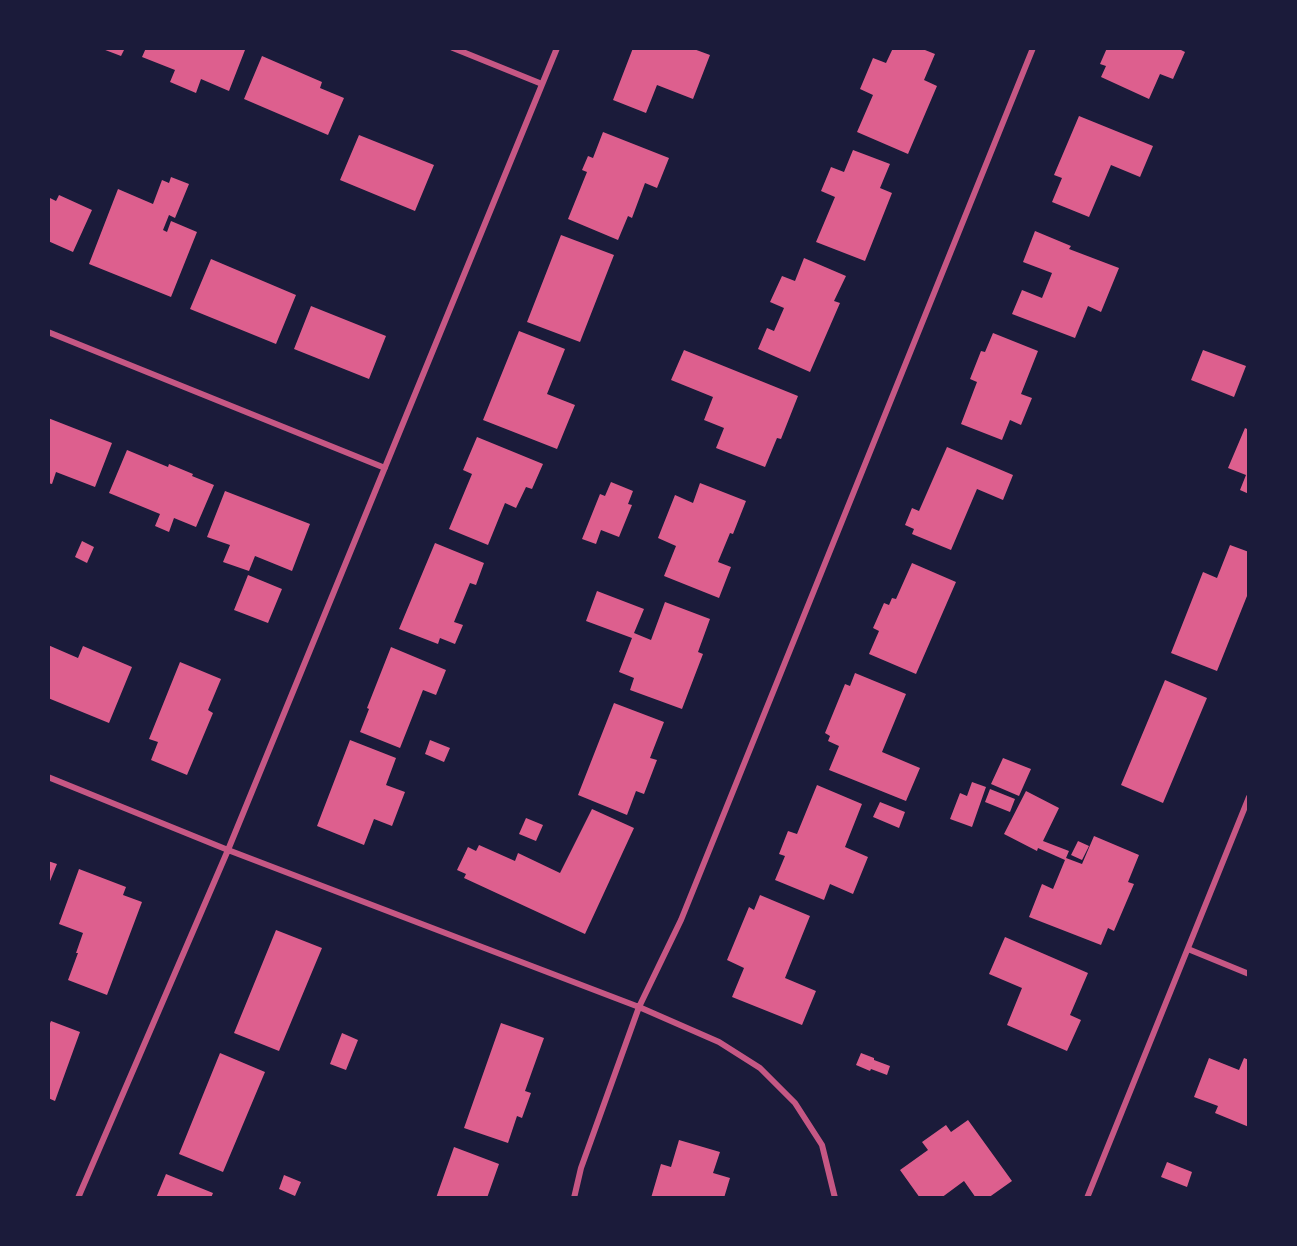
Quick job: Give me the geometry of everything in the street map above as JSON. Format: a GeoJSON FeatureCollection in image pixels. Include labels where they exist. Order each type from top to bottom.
{"type":"FeatureCollection","features":[{"type":"Feature","properties":{"kind":"street"},"geometry":{"type":"LineString","coordinates":[[453,48],[542,84]]}},
{"type":"Feature","properties":{"kind":"street"},"geometry":{"type":"LineString","coordinates":[[78,1198],[228,850],[557,48]]}},
{"type":"Feature","properties":{"kind":"street"},"geometry":{"type":"LineString","coordinates":[[574,1198],[581,1168],[639,1007],[681,920],[1033,48]]}},
{"type":"Feature","properties":{"kind":"street"},"geometry":{"type":"LineString","coordinates":[[48,332],[385,468]]}},
{"type":"Feature","properties":{"kind":"street"},"geometry":{"type":"LineString","coordinates":[[48,777],[228,850],[639,1007],[719,1042],[760,1068],[795,1103],[822,1145],[835,1198]]}},
{"type":"Feature","properties":{"kind":"street"},"geometry":{"type":"LineString","coordinates":[[1087,1198],[1249,798]]}},
{"type":"Feature","properties":{"kind":"street"},"geometry":{"type":"LineString","coordinates":[[1188,949],[1249,974]]}},
{"type":"Feature","properties":{"kind":"building"},"geometry":{"type":"Polygon","coordinates":[[[100,48],[125,48],[121,56],[100,48]]]}},
{"type":"Feature","properties":{"kind":"building"},"geometry":{"type":"Polygon","coordinates":[[[146,48],[240,48],[245,50],[229,91],[201,79],[196,93],[170,82],[175,70],[142,57],[146,48]]]}},
{"type":"Feature","properties":{"kind":"building"},"geometry":{"type":"Polygon","coordinates":[[[633,48],[691,48],[710,55],[693,99],[657,85],[646,113],[613,100],[633,48]]]}},
{"type":"Feature","properties":{"kind":"building"},"geometry":{"type":"Polygon","coordinates":[[[893,48],[920,48],[935,54],[924,80],[937,86],[908,154],[857,132],[873,95],[860,89],[873,58],[886,63],[893,48]]]}},
{"type":"Feature","properties":{"kind":"building"},"geometry":{"type":"Polygon","coordinates":[[[1107,48],[1177,48],[1185,52],[1173,79],[1160,74],[1149,99],[1101,77],[1106,66],[1100,64],[1107,48]]]}},
{"type":"Feature","properties":{"kind":"building"},"geometry":{"type":"Polygon","coordinates":[[[262,56],[322,82],[320,88],[344,98],[328,135],[244,99],[262,56]]]}},
{"type":"Feature","properties":{"kind":"building"},"geometry":{"type":"Polygon","coordinates":[[[1079,116],[1153,146],[1140,177],[1111,165],[1089,217],[1052,202],[1062,178],[1054,175],[1079,116]]]}},
{"type":"Feature","properties":{"kind":"building"},"geometry":{"type":"Polygon","coordinates":[[[603,132],[669,158],[657,188],[645,183],[632,218],[628,216],[618,240],[568,219],[587,172],[582,170],[588,156],[593,158],[603,132]]]}},
{"type":"Feature","properties":{"kind":"building"},"geometry":{"type":"Polygon","coordinates":[[[359,135],[434,165],[415,211],[340,180],[359,135]]]}},
{"type":"Feature","properties":{"kind":"building"},"geometry":{"type":"Polygon","coordinates":[[[853,150],[890,164],[880,188],[892,193],[865,261],[816,242],[835,197],[821,191],[831,167],[844,172],[853,150]]]}},
{"type":"Feature","properties":{"kind":"building"},"geometry":{"type":"Polygon","coordinates":[[[171,177],[189,184],[175,218],[169,215],[163,230],[167,232],[171,221],[197,232],[171,297],[89,264],[118,189],[153,204],[162,180],[169,183],[171,177]]]}},
{"type":"Feature","properties":{"kind":"building"},"geometry":{"type":"Polygon","coordinates":[[[59,195],[92,210],[73,252],[48,241],[48,197],[56,201],[59,195]]]}},
{"type":"Feature","properties":{"kind":"building"},"geometry":{"type":"Polygon","coordinates":[[[1035,231],[1071,246],[1069,249],[1119,268],[1101,312],[1088,306],[1075,338],[1012,314],[1022,290],[1042,298],[1052,273],[1023,262],[1035,231]]]}},
{"type":"Feature","properties":{"kind":"building"},"geometry":{"type":"Polygon","coordinates":[[[561,235],[614,255],[580,342],[527,322],[561,235]]]}},
{"type":"Feature","properties":{"kind":"building"},"geometry":{"type":"Polygon","coordinates":[[[804,258],[846,276],[834,301],[840,303],[810,372],[758,349],[767,328],[774,331],[784,308],[770,302],[782,276],[795,281],[804,258]]]}},
{"type":"Feature","properties":{"kind":"building"},"geometry":{"type":"Polygon","coordinates":[[[211,259],[296,295],[276,344],[190,309],[211,259]]]}},
{"type":"Feature","properties":{"kind":"building"},"geometry":{"type":"Polygon","coordinates":[[[311,306],[386,336],[369,379],[294,349],[311,306]]]}},
{"type":"Feature","properties":{"kind":"building"},"geometry":{"type":"Polygon","coordinates":[[[519,331],[565,349],[547,394],[575,405],[557,449],[483,420],[519,331]]]}},
{"type":"Feature","properties":{"kind":"building"},"geometry":{"type":"Polygon","coordinates":[[[993,333],[1038,351],[1021,394],[1032,398],[1021,425],[1010,420],[1002,440],[961,424],[977,382],[970,379],[981,351],[985,352],[993,333]]]}},
{"type":"Feature","properties":{"kind":"building"},"geometry":{"type":"Polygon","coordinates":[[[684,350],[798,396],[781,439],[777,438],[765,467],[716,448],[724,428],[704,420],[713,397],[671,380],[684,350]]]}},
{"type":"Feature","properties":{"kind":"building"},"geometry":{"type":"Polygon","coordinates":[[[1203,350],[1246,366],[1234,397],[1191,380],[1203,350]]]}},
{"type":"Feature","properties":{"kind":"building"},"geometry":{"type":"Polygon","coordinates":[[[48,418],[112,443],[95,487],[56,472],[52,484],[48,483],[48,418]]]}},
{"type":"Feature","properties":{"kind":"building"},"geometry":{"type":"Polygon","coordinates":[[[1245,428],[1249,430],[1249,494],[1240,490],[1246,475],[1228,468],[1245,428]]]}},
{"type":"Feature","properties":{"kind":"building"},"geometry":{"type":"Polygon","coordinates":[[[477,437],[543,464],[532,489],[526,487],[516,508],[505,503],[488,545],[449,529],[472,474],[463,470],[477,437]]]}},
{"type":"Feature","properties":{"kind":"building"},"geometry":{"type":"Polygon","coordinates":[[[947,447],[1013,475],[1003,500],[977,489],[951,550],[912,534],[914,529],[905,525],[912,508],[919,511],[947,447]]]}},
{"type":"Feature","properties":{"kind":"building"},"geometry":{"type":"Polygon","coordinates":[[[127,450],[168,467],[169,464],[214,485],[196,527],[174,518],[169,532],[155,526],[160,514],[109,493],[127,450]]]}},
{"type":"Feature","properties":{"kind":"building"},"geometry":{"type":"Polygon","coordinates":[[[611,482],[633,491],[628,504],[632,505],[619,537],[601,530],[596,544],[582,539],[600,494],[605,496],[611,482]]]}},
{"type":"Feature","properties":{"kind":"building"},"geometry":{"type":"Polygon","coordinates":[[[700,483],[746,501],[733,534],[730,533],[718,562],[731,567],[719,598],[664,576],[676,546],[658,538],[675,495],[693,503],[700,483]]]}},
{"type":"Feature","properties":{"kind":"building"},"geometry":{"type":"Polygon","coordinates":[[[225,491],[310,524],[292,571],[255,556],[249,571],[223,562],[230,545],[207,537],[225,491]]]}},
{"type":"Feature","properties":{"kind":"building"},"geometry":{"type":"Polygon","coordinates":[[[82,541],[94,547],[87,563],[75,557],[82,541]]]}},
{"type":"Feature","properties":{"kind":"building"},"geometry":{"type":"Polygon","coordinates":[[[435,543],[484,563],[476,585],[470,583],[454,622],[463,625],[455,644],[440,638],[438,644],[399,629],[435,543]]]}},
{"type":"Feature","properties":{"kind":"building"},"geometry":{"type":"Polygon","coordinates":[[[1230,545],[1249,552],[1249,591],[1217,671],[1171,653],[1203,572],[1217,578],[1230,545]]]}},
{"type":"Feature","properties":{"kind":"building"},"geometry":{"type":"Polygon","coordinates":[[[912,563],[956,582],[916,674],[869,654],[879,631],[873,628],[884,603],[889,605],[892,598],[896,599],[912,563]]]}},
{"type":"Feature","properties":{"kind":"building"},"geometry":{"type":"Polygon","coordinates":[[[248,575],[282,589],[268,623],[234,610],[248,575]]]}},
{"type":"Feature","properties":{"kind":"building"},"geometry":{"type":"Polygon","coordinates":[[[597,591],[644,609],[634,633],[651,640],[665,602],[710,619],[698,652],[703,654],[682,709],[630,690],[634,678],[619,672],[632,638],[586,621],[597,591]]]}},
{"type":"Feature","properties":{"kind":"building"},"geometry":{"type":"Polygon","coordinates":[[[48,645],[78,658],[83,646],[132,667],[109,723],[48,698],[48,645]]]}},
{"type":"Feature","properties":{"kind":"building"},"geometry":{"type":"Polygon","coordinates":[[[391,647],[446,670],[436,695],[423,690],[400,748],[360,732],[391,647]]]}},
{"type":"Feature","properties":{"kind":"building"},"geometry":{"type":"Polygon","coordinates":[[[180,662],[221,679],[208,710],[213,713],[187,775],[151,760],[158,742],[149,739],[180,662]]]}},
{"type":"Feature","properties":{"kind":"building"},"geometry":{"type":"Polygon","coordinates":[[[855,673],[906,694],[882,752],[920,768],[906,801],[829,770],[839,746],[828,741],[830,736],[825,733],[845,684],[850,686],[855,673]]]}},
{"type":"Feature","properties":{"kind":"building"},"geometry":{"type":"Polygon","coordinates":[[[1165,680],[1207,698],[1163,803],[1121,785],[1165,680]]]}},
{"type":"Feature","properties":{"kind":"building"},"geometry":{"type":"Polygon","coordinates":[[[614,703],[664,722],[650,758],[657,760],[644,794],[636,791],[627,815],[578,795],[614,703]]]}},
{"type":"Feature","properties":{"kind":"building"},"geometry":{"type":"Polygon","coordinates":[[[350,740],[396,758],[386,785],[405,792],[392,826],[374,819],[364,845],[317,826],[350,740]]]}},
{"type":"Feature","properties":{"kind":"building"},"geometry":{"type":"Polygon","coordinates":[[[430,740],[450,748],[444,762],[425,754],[430,740]]]}},
{"type":"Feature","properties":{"kind":"building"},"geometry":{"type":"Polygon","coordinates":[[[1003,758],[1031,769],[1019,796],[991,784],[1003,758]]]}},
{"type":"Feature","properties":{"kind":"building"},"geometry":{"type":"Polygon","coordinates":[[[972,782],[986,787],[972,827],[950,819],[960,793],[967,796],[972,782]]]}},
{"type":"Feature","properties":{"kind":"building"},"geometry":{"type":"Polygon","coordinates":[[[817,785],[862,804],[845,847],[868,857],[853,894],[830,884],[824,900],[775,880],[785,856],[779,854],[788,831],[797,834],[817,785]]]}},
{"type":"Feature","properties":{"kind":"building"},"geometry":{"type":"Polygon","coordinates":[[[990,789],[1015,799],[1010,812],[985,802],[990,789]]]}},
{"type":"Feature","properties":{"kind":"building"},"geometry":{"type":"Polygon","coordinates":[[[1026,791],[1059,808],[1043,841],[1069,851],[1066,858],[1082,864],[1094,836],[1139,855],[1128,882],[1134,884],[1114,931],[1108,928],[1101,945],[1029,917],[1042,884],[1053,889],[1065,860],[1038,848],[1037,851],[1004,834],[1026,791]]]}},
{"type":"Feature","properties":{"kind":"building"},"geometry":{"type":"Polygon","coordinates":[[[880,802],[905,812],[899,828],[873,817],[880,802]]]}},
{"type":"Feature","properties":{"kind":"building"},"geometry":{"type":"Polygon","coordinates":[[[592,809],[634,828],[585,934],[464,878],[466,874],[457,870],[468,847],[476,851],[479,845],[515,861],[518,853],[560,873],[592,809]]]}},
{"type":"Feature","properties":{"kind":"building"},"geometry":{"type":"Polygon","coordinates":[[[526,818],[543,825],[536,841],[519,834],[526,818]]]}},
{"type":"Feature","properties":{"kind":"building"},"geometry":{"type":"Polygon","coordinates":[[[1078,841],[1089,846],[1082,860],[1071,855],[1078,841]]]}},
{"type":"Feature","properties":{"kind":"building"},"geometry":{"type":"Polygon","coordinates":[[[48,861],[57,864],[48,886],[48,861]]]}},
{"type":"Feature","properties":{"kind":"building"},"geometry":{"type":"Polygon","coordinates":[[[79,869],[126,887],[123,895],[142,902],[107,995],[68,980],[83,933],[59,924],[79,869]]]}},
{"type":"Feature","properties":{"kind":"building"},"geometry":{"type":"Polygon","coordinates":[[[760,895],[810,916],[785,978],[816,991],[802,1025],[732,997],[744,968],[727,960],[749,907],[754,910],[760,895]]]}},
{"type":"Feature","properties":{"kind":"building"},"geometry":{"type":"Polygon","coordinates":[[[276,930],[322,948],[279,1051],[234,1033],[276,930]]]}},
{"type":"Feature","properties":{"kind":"building"},"geometry":{"type":"Polygon","coordinates":[[[1005,937],[1088,973],[1070,1015],[1081,1020],[1067,1051],[1007,1025],[1022,988],[989,974],[1005,937]]]}},
{"type":"Feature","properties":{"kind":"building"},"geometry":{"type":"Polygon","coordinates":[[[51,1021],[80,1032],[55,1101],[48,1098],[48,1028],[51,1021]]]}},
{"type":"Feature","properties":{"kind":"building"},"geometry":{"type":"Polygon","coordinates":[[[501,1023],[544,1038],[525,1091],[531,1093],[522,1118],[517,1116],[508,1143],[464,1128],[501,1023]]]}},
{"type":"Feature","properties":{"kind":"building"},"geometry":{"type":"Polygon","coordinates":[[[342,1033],[358,1040],[346,1070],[330,1064],[342,1033]]]}},
{"type":"Feature","properties":{"kind":"building"},"geometry":{"type":"Polygon","coordinates":[[[220,1053],[265,1072],[223,1172],[179,1154],[220,1053]]]}},
{"type":"Feature","properties":{"kind":"building"},"geometry":{"type":"Polygon","coordinates":[[[861,1053],[890,1066],[887,1075],[856,1065],[861,1053]]]}},
{"type":"Feature","properties":{"kind":"building"},"geometry":{"type":"Polygon","coordinates":[[[1209,1058],[1239,1070],[1244,1058],[1249,1060],[1249,1127],[1215,1113],[1218,1106],[1194,1097],[1209,1058]]]}},
{"type":"Feature","properties":{"kind":"building"},"geometry":{"type":"Polygon","coordinates":[[[968,1120],[1012,1181],[988,1198],[976,1198],[964,1181],[941,1198],[920,1198],[900,1170],[928,1150],[922,1142],[946,1125],[951,1132],[968,1120]]]}},
{"type":"Feature","properties":{"kind":"building"},"geometry":{"type":"Polygon","coordinates":[[[679,1140],[720,1152],[713,1173],[730,1178],[724,1198],[651,1198],[661,1164],[671,1167],[679,1140]]]}},
{"type":"Feature","properties":{"kind":"building"},"geometry":{"type":"Polygon","coordinates":[[[454,1147],[499,1164],[487,1198],[436,1198],[454,1147]]]}},
{"type":"Feature","properties":{"kind":"building"},"geometry":{"type":"Polygon","coordinates":[[[1167,1162],[1192,1172],[1187,1187],[1161,1177],[1167,1162]]]}},
{"type":"Feature","properties":{"kind":"building"},"geometry":{"type":"Polygon","coordinates":[[[166,1174],[213,1193],[211,1198],[156,1198],[166,1174]]]}},
{"type":"Feature","properties":{"kind":"building"},"geometry":{"type":"Polygon","coordinates":[[[284,1175],[301,1182],[295,1196],[279,1189],[284,1175]]]}}]}
